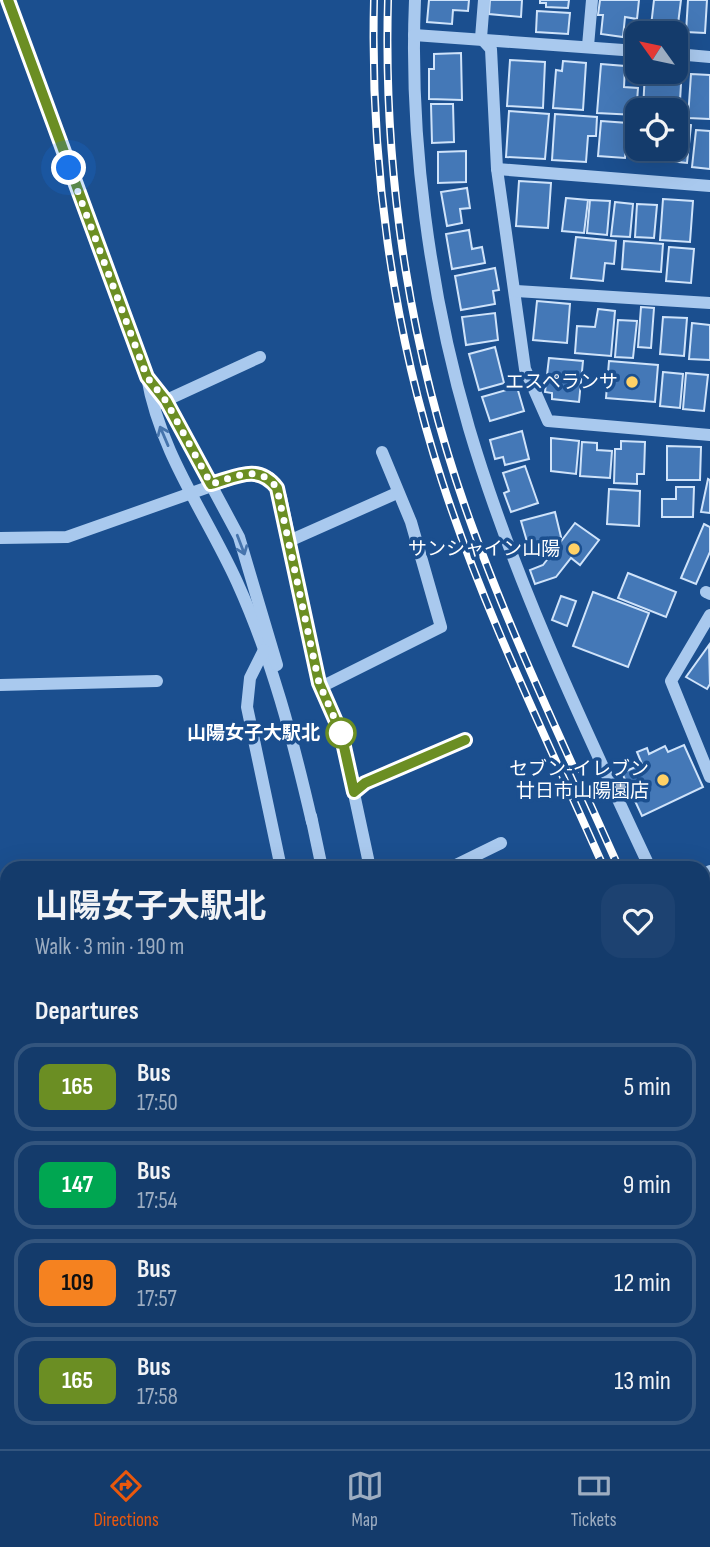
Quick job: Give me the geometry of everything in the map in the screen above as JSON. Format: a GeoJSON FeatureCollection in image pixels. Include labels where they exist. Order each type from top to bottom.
{"type":"FeatureCollection","features":[{"type":"Feature","properties":{"kind":"street"},"geometry":{"type":"LineString","coordinates":[[8,0],[147,377],[152,406],[188,493],[218,540],[264,650],[283,707],[312,822]]}},
{"type":"Feature","properties":{"kind":"street"},"geometry":{"type":"LineString","coordinates":[[415,0],[418,128],[428,229],[451,356],[469,428],[531,603],[647,861]]}},
{"type":"Feature","properties":{"kind":"street"},"geometry":{"type":"LineString","coordinates":[[484,0],[481,38],[491,49],[497,169],[525,369],[548,421],[710,435]]}},
{"type":"Feature","properties":{"kind":"street"},"geometry":{"type":"LineString","coordinates":[[588,47],[592,0]]}},
{"type":"Feature","properties":{"kind":"street"},"geometry":{"type":"LineString","coordinates":[[414,35],[625,50]]}},
{"type":"Feature","properties":{"kind":"street"},"geometry":{"type":"LineString","coordinates":[[688,55],[710,57]]}},
{"type":"Feature","properties":{"kind":"street"},"geometry":{"type":"LineString","coordinates":[[497,169],[710,186]]}},
{"type":"Feature","properties":{"kind":"street"},"geometry":{"type":"LineString","coordinates":[[516,290],[710,303]]}},
{"type":"Feature","properties":{"kind":"street"},"geometry":{"type":"LineString","coordinates":[[152,406],[260,357]]}},
{"type":"Feature","properties":{"kind":"street"},"geometry":{"type":"LineString","coordinates":[[147,377],[166,401],[239,537],[264,616],[320,861]]}},
{"type":"Feature","properties":{"kind":"street"},"geometry":{"type":"LineString","coordinates":[[319,683],[327,684],[440,628],[411,522],[397,494],[382,452]]}},
{"type":"Feature","properties":{"kind":"street"},"geometry":{"type":"LineString","coordinates":[[0,538],[67,537],[251,471],[270,478],[281,497],[319,683],[341,733],[369,861]]}},
{"type":"Feature","properties":{"kind":"street"},"geometry":{"type":"LineString","coordinates":[[289,541],[397,494]]}},
{"type":"Feature","properties":{"kind":"street"},"geometry":{"type":"LineString","coordinates":[[710,615],[671,681],[710,777]]}},
{"type":"Feature","properties":{"kind":"street"},"geometry":{"type":"LineString","coordinates":[[264,650],[250,678],[247,707],[280,861]]}},
{"type":"Feature","properties":{"kind":"street"},"geometry":{"type":"LineString","coordinates":[[0,685],[157,681]]}},
{"type":"Feature","properties":{"kind":"street"},"geometry":{"type":"LineString","coordinates":[[354,792],[365,783],[465,740]]}},
{"type":"Feature","properties":{"kind":"street"},"geometry":{"type":"LineString","coordinates":[[464,861],[501,843]]}},
{"type":"Feature","properties":{"kind":"building"},"geometry":{"type":"Polygon","coordinates":[[[429,0],[469,0],[468,11],[453,10],[452,24],[427,22],[429,0]]]}},
{"type":"Feature","properties":{"kind":"building"},"geometry":{"type":"Polygon","coordinates":[[[490,0],[522,0],[521,17],[489,14],[490,0]]]}},
{"type":"Feature","properties":{"kind":"building"},"geometry":{"type":"Polygon","coordinates":[[[540,0],[569,0],[568,8],[546,7],[546,3],[540,3],[540,0]]]}},
{"type":"Feature","properties":{"kind":"building"},"geometry":{"type":"Polygon","coordinates":[[[600,0],[639,0],[637,19],[625,17],[623,37],[601,34],[603,15],[598,15],[600,0]]]}},
{"type":"Feature","properties":{"kind":"building"},"geometry":{"type":"Polygon","coordinates":[[[654,0],[681,0],[678,21],[652,21],[654,0]]]}},
{"type":"Feature","properties":{"kind":"building"},"geometry":{"type":"Polygon","coordinates":[[[688,0],[707,0],[705,33],[688,32],[688,0]]]}},
{"type":"Feature","properties":{"kind":"building"},"geometry":{"type":"Polygon","coordinates":[[[537,11],[570,13],[568,34],[536,32],[537,11]]]}},
{"type":"Feature","properties":{"kind":"building"},"geometry":{"type":"Polygon","coordinates":[[[461,53],[462,100],[429,99],[429,69],[434,69],[434,54],[461,53]]]}},
{"type":"Feature","properties":{"kind":"building"},"geometry":{"type":"Polygon","coordinates":[[[510,60],[545,62],[543,108],[507,106],[510,60]]]}},
{"type":"Feature","properties":{"kind":"building"},"geometry":{"type":"Polygon","coordinates":[[[563,61],[586,63],[583,110],[553,108],[556,70],[562,71],[563,61]]]}},
{"type":"Feature","properties":{"kind":"building"},"geometry":{"type":"Polygon","coordinates":[[[601,64],[625,66],[624,87],[638,88],[637,98],[625,98],[625,114],[597,113],[601,64]]]}},
{"type":"Feature","properties":{"kind":"building"},"geometry":{"type":"Polygon","coordinates":[[[691,74],[710,75],[710,119],[688,118],[691,74]]]}},
{"type":"Feature","properties":{"kind":"building"},"geometry":{"type":"Polygon","coordinates":[[[644,84],[681,84],[680,98],[644,98],[644,84]]]}},
{"type":"Feature","properties":{"kind":"building"},"geometry":{"type":"Polygon","coordinates":[[[431,104],[453,104],[454,142],[432,143],[431,104]]]}},
{"type":"Feature","properties":{"kind":"building"},"geometry":{"type":"Polygon","coordinates":[[[509,111],[549,114],[545,159],[506,157],[509,111]]]}},
{"type":"Feature","properties":{"kind":"building"},"geometry":{"type":"Polygon","coordinates":[[[555,114],[597,117],[596,136],[588,136],[586,162],[552,160],[555,114]]]}},
{"type":"Feature","properties":{"kind":"building"},"geometry":{"type":"Polygon","coordinates":[[[601,121],[625,123],[625,158],[598,156],[601,121]]]}},
{"type":"Feature","properties":{"kind":"building"},"geometry":{"type":"Polygon","coordinates":[[[688,125],[691,125],[688,154],[688,125]]]}},
{"type":"Feature","properties":{"kind":"building"},"geometry":{"type":"Polygon","coordinates":[[[696,130],[710,131],[710,169],[692,167],[696,130]]]}},
{"type":"Feature","properties":{"kind":"building"},"geometry":{"type":"Polygon","coordinates":[[[466,151],[466,182],[438,183],[438,152],[466,151]]]}},
{"type":"Feature","properties":{"kind":"building"},"geometry":{"type":"Polygon","coordinates":[[[519,181],[551,183],[548,228],[516,226],[519,181]]]}},
{"type":"Feature","properties":{"kind":"building"},"geometry":{"type":"Polygon","coordinates":[[[467,188],[470,208],[460,209],[462,223],[447,226],[441,192],[467,188]]]}},
{"type":"Feature","properties":{"kind":"building"},"geometry":{"type":"Polygon","coordinates":[[[566,198],[588,200],[584,233],[562,231],[566,198]]]}},
{"type":"Feature","properties":{"kind":"building"},"geometry":{"type":"Polygon","coordinates":[[[663,199],[693,201],[690,242],[660,240],[663,199]]]}},
{"type":"Feature","properties":{"kind":"building"},"geometry":{"type":"Polygon","coordinates":[[[590,200],[610,201],[607,235],[587,233],[590,200]]]}},
{"type":"Feature","properties":{"kind":"building"},"geometry":{"type":"Polygon","coordinates":[[[615,202],[633,204],[630,237],[611,236],[615,202]]]}},
{"type":"Feature","properties":{"kind":"building"},"geometry":{"type":"Polygon","coordinates":[[[637,204],[657,205],[654,238],[635,237],[637,204]]]}},
{"type":"Feature","properties":{"kind":"building"},"geometry":{"type":"Polygon","coordinates":[[[469,230],[472,249],[482,247],[485,263],[452,269],[446,234],[469,230]]]}},
{"type":"Feature","properties":{"kind":"building"},"geometry":{"type":"Polygon","coordinates":[[[576,237],[616,241],[614,264],[605,263],[603,281],[571,278],[576,237]]]}},
{"type":"Feature","properties":{"kind":"building"},"geometry":{"type":"Polygon","coordinates":[[[624,241],[663,244],[661,272],[622,269],[624,241]]]}},
{"type":"Feature","properties":{"kind":"building"},"geometry":{"type":"Polygon","coordinates":[[[669,247],[694,249],[691,283],[666,281],[669,247]]]}},
{"type":"Feature","properties":{"kind":"building"},"geometry":{"type":"Polygon","coordinates":[[[495,268],[499,290],[493,291],[495,304],[461,310],[455,276],[495,268]]]}},
{"type":"Feature","properties":{"kind":"building"},"geometry":{"type":"Polygon","coordinates":[[[537,301],[570,304],[567,343],[533,340],[537,301]]]}},
{"type":"Feature","properties":{"kind":"building"},"geometry":{"type":"Polygon","coordinates":[[[641,307],[654,308],[651,348],[638,347],[641,307]]]}},
{"type":"Feature","properties":{"kind":"building"},"geometry":{"type":"Polygon","coordinates":[[[598,309],[615,311],[611,356],[575,353],[577,326],[595,327],[598,309]]]}},
{"type":"Feature","properties":{"kind":"building"},"geometry":{"type":"Polygon","coordinates":[[[495,313],[498,340],[466,345],[462,317],[495,313]]]}},
{"type":"Feature","properties":{"kind":"building"},"geometry":{"type":"Polygon","coordinates":[[[663,317],[687,318],[684,356],[660,354],[663,317]]]}},
{"type":"Feature","properties":{"kind":"building"},"geometry":{"type":"Polygon","coordinates":[[[618,320],[637,321],[633,358],[615,357],[618,320]]]}},
{"type":"Feature","properties":{"kind":"building"},"geometry":{"type":"Polygon","coordinates":[[[692,323],[710,325],[710,360],[689,359],[692,323]]]}},
{"type":"Feature","properties":{"kind":"building"},"geometry":{"type":"Polygon","coordinates":[[[495,347],[504,383],[479,390],[469,354],[495,347]]]}},
{"type":"Feature","properties":{"kind":"building"},"geometry":{"type":"Polygon","coordinates":[[[549,358],[583,361],[579,402],[552,399],[552,393],[545,392],[549,358]]]}},
{"type":"Feature","properties":{"kind":"building","name":"エスペランサ"},"geometry":{"type":"Polygon","coordinates":[[[609,361],[658,365],[655,402],[606,398],[609,361]]]}},
{"type":"Feature","properties":{"kind":"building"},"geometry":{"type":"Polygon","coordinates":[[[663,372],[683,374],[680,408],[660,406],[663,372]]]}},
{"type":"Feature","properties":{"kind":"building"},"geometry":{"type":"Polygon","coordinates":[[[686,373],[708,375],[704,411],[683,409],[686,373]]]}},
{"type":"Feature","properties":{"kind":"building"},"geometry":{"type":"Polygon","coordinates":[[[517,387],[524,411],[490,421],[482,397],[517,387]]]}},
{"type":"Feature","properties":{"kind":"building"},"geometry":{"type":"Polygon","coordinates":[[[522,431],[529,459],[505,465],[503,457],[495,459],[490,440],[522,431]]]}},
{"type":"Feature","properties":{"kind":"building"},"geometry":{"type":"Polygon","coordinates":[[[551,438],[579,441],[576,474],[551,471],[551,438]]]}},
{"type":"Feature","properties":{"kind":"building"},"geometry":{"type":"Polygon","coordinates":[[[621,441],[645,442],[644,474],[637,474],[637,484],[614,483],[615,449],[621,449],[621,441]]]}},
{"type":"Feature","properties":{"kind":"building"},"geometry":{"type":"Polygon","coordinates":[[[582,442],[597,443],[597,450],[612,451],[610,478],[580,476],[582,442]]]}},
{"type":"Feature","properties":{"kind":"building"},"geometry":{"type":"Polygon","coordinates":[[[667,446],[701,447],[700,480],[667,480],[667,446]]]}},
{"type":"Feature","properties":{"kind":"building"},"geometry":{"type":"Polygon","coordinates":[[[525,466],[538,503],[511,512],[504,493],[509,491],[503,473],[525,466]]]}},
{"type":"Feature","properties":{"kind":"building"},"geometry":{"type":"Polygon","coordinates":[[[708,479],[710,480],[710,513],[701,512],[708,479]]]}},
{"type":"Feature","properties":{"kind":"building"},"geometry":{"type":"Polygon","coordinates":[[[676,487],[694,487],[693,517],[662,517],[662,499],[676,499],[676,487]]]}},
{"type":"Feature","properties":{"kind":"building"},"geometry":{"type":"Polygon","coordinates":[[[609,489],[640,491],[639,526],[607,524],[609,489]]]}},
{"type":"Feature","properties":{"kind":"building"},"geometry":{"type":"Polygon","coordinates":[[[555,512],[561,537],[528,545],[521,521],[555,512]]]}},
{"type":"Feature","properties":{"kind":"building","name":"サンシャイン山陽"},"geometry":{"type":"Polygon","coordinates":[[[575,523],[599,540],[580,565],[571,558],[556,577],[535,584],[530,570],[543,565],[575,523]]]}},
{"type":"Feature","properties":{"kind":"building"},"geometry":{"type":"Polygon","coordinates":[[[704,524],[710,527],[710,552],[696,584],[681,578],[704,524]]]}},
{"type":"Feature","properties":{"kind":"building"},"geometry":{"type":"Polygon","coordinates":[[[628,573],[676,592],[666,617],[618,598],[628,573]]]}},
{"type":"Feature","properties":{"kind":"building"},"geometry":{"type":"Polygon","coordinates":[[[593,592],[649,613],[628,667],[573,646],[593,592]]]}},
{"type":"Feature","properties":{"kind":"building"},"geometry":{"type":"Polygon","coordinates":[[[561,596],[576,601],[567,626],[552,620],[561,596]]]}},
{"type":"Feature","properties":{"kind":"building"},"geometry":{"type":"Polygon","coordinates":[[[709,645],[710,684],[707,689],[686,677],[709,645]]]}},
{"type":"Feature","properties":{"kind":"building","name":"セブン-イレブン 廿日市山陽園店"},"geometry":{"type":"Polygon","coordinates":[[[684,745],[703,787],[642,816],[622,773],[642,764],[637,752],[647,748],[649,754],[665,746],[668,752],[684,745]]]}},
{"type":"Feature","properties":{"kind":"railway"},"geometry":{"type":"LineString","coordinates":[[374,0],[376,122],[388,244],[397,304],[425,423],[442,481],[478,580],[518,677],[601,861]]}},
{"type":"Feature","properties":{"kind":"railway"},"geometry":{"type":"LineString","coordinates":[[388,0],[390,134],[396,201],[405,268],[433,400],[451,465],[506,615],[616,861]]}},
{"type":"Feature","properties":{"kind":"bus line","name":"165"},"geometry":{"type":"LineString","coordinates":[[8,0],[147,377],[166,401],[211,484],[251,471],[270,478],[281,497],[319,683],[341,733],[354,792],[365,783],[465,740]]}},
{"type":"Feature","properties":{"kind":"place","name":"エスペランサ"},"geometry":{"type":"Point","coordinates":[632,382]}},
{"type":"Feature","properties":{"kind":"place","name":"サンシャイン山陽"},"geometry":{"type":"Point","coordinates":[574,549]}},
{"type":"Feature","properties":{"kind":"place","name":"山陽女子大駅北"},"geometry":{"type":"Point","coordinates":[341,733]}},
{"type":"Feature","properties":{"kind":"place","name":"セブン-イレブン 廿日市山陽園店"},"geometry":{"type":"Point","coordinates":[663,780]}},
{"type":"Feature","properties":{"kind":"route"},"geometry":{"type":"LineString","coordinates":[[69,168],[147,377],[166,401],[211,484],[251,471],[270,478],[277,488],[319,683],[341,733]]}}]}
